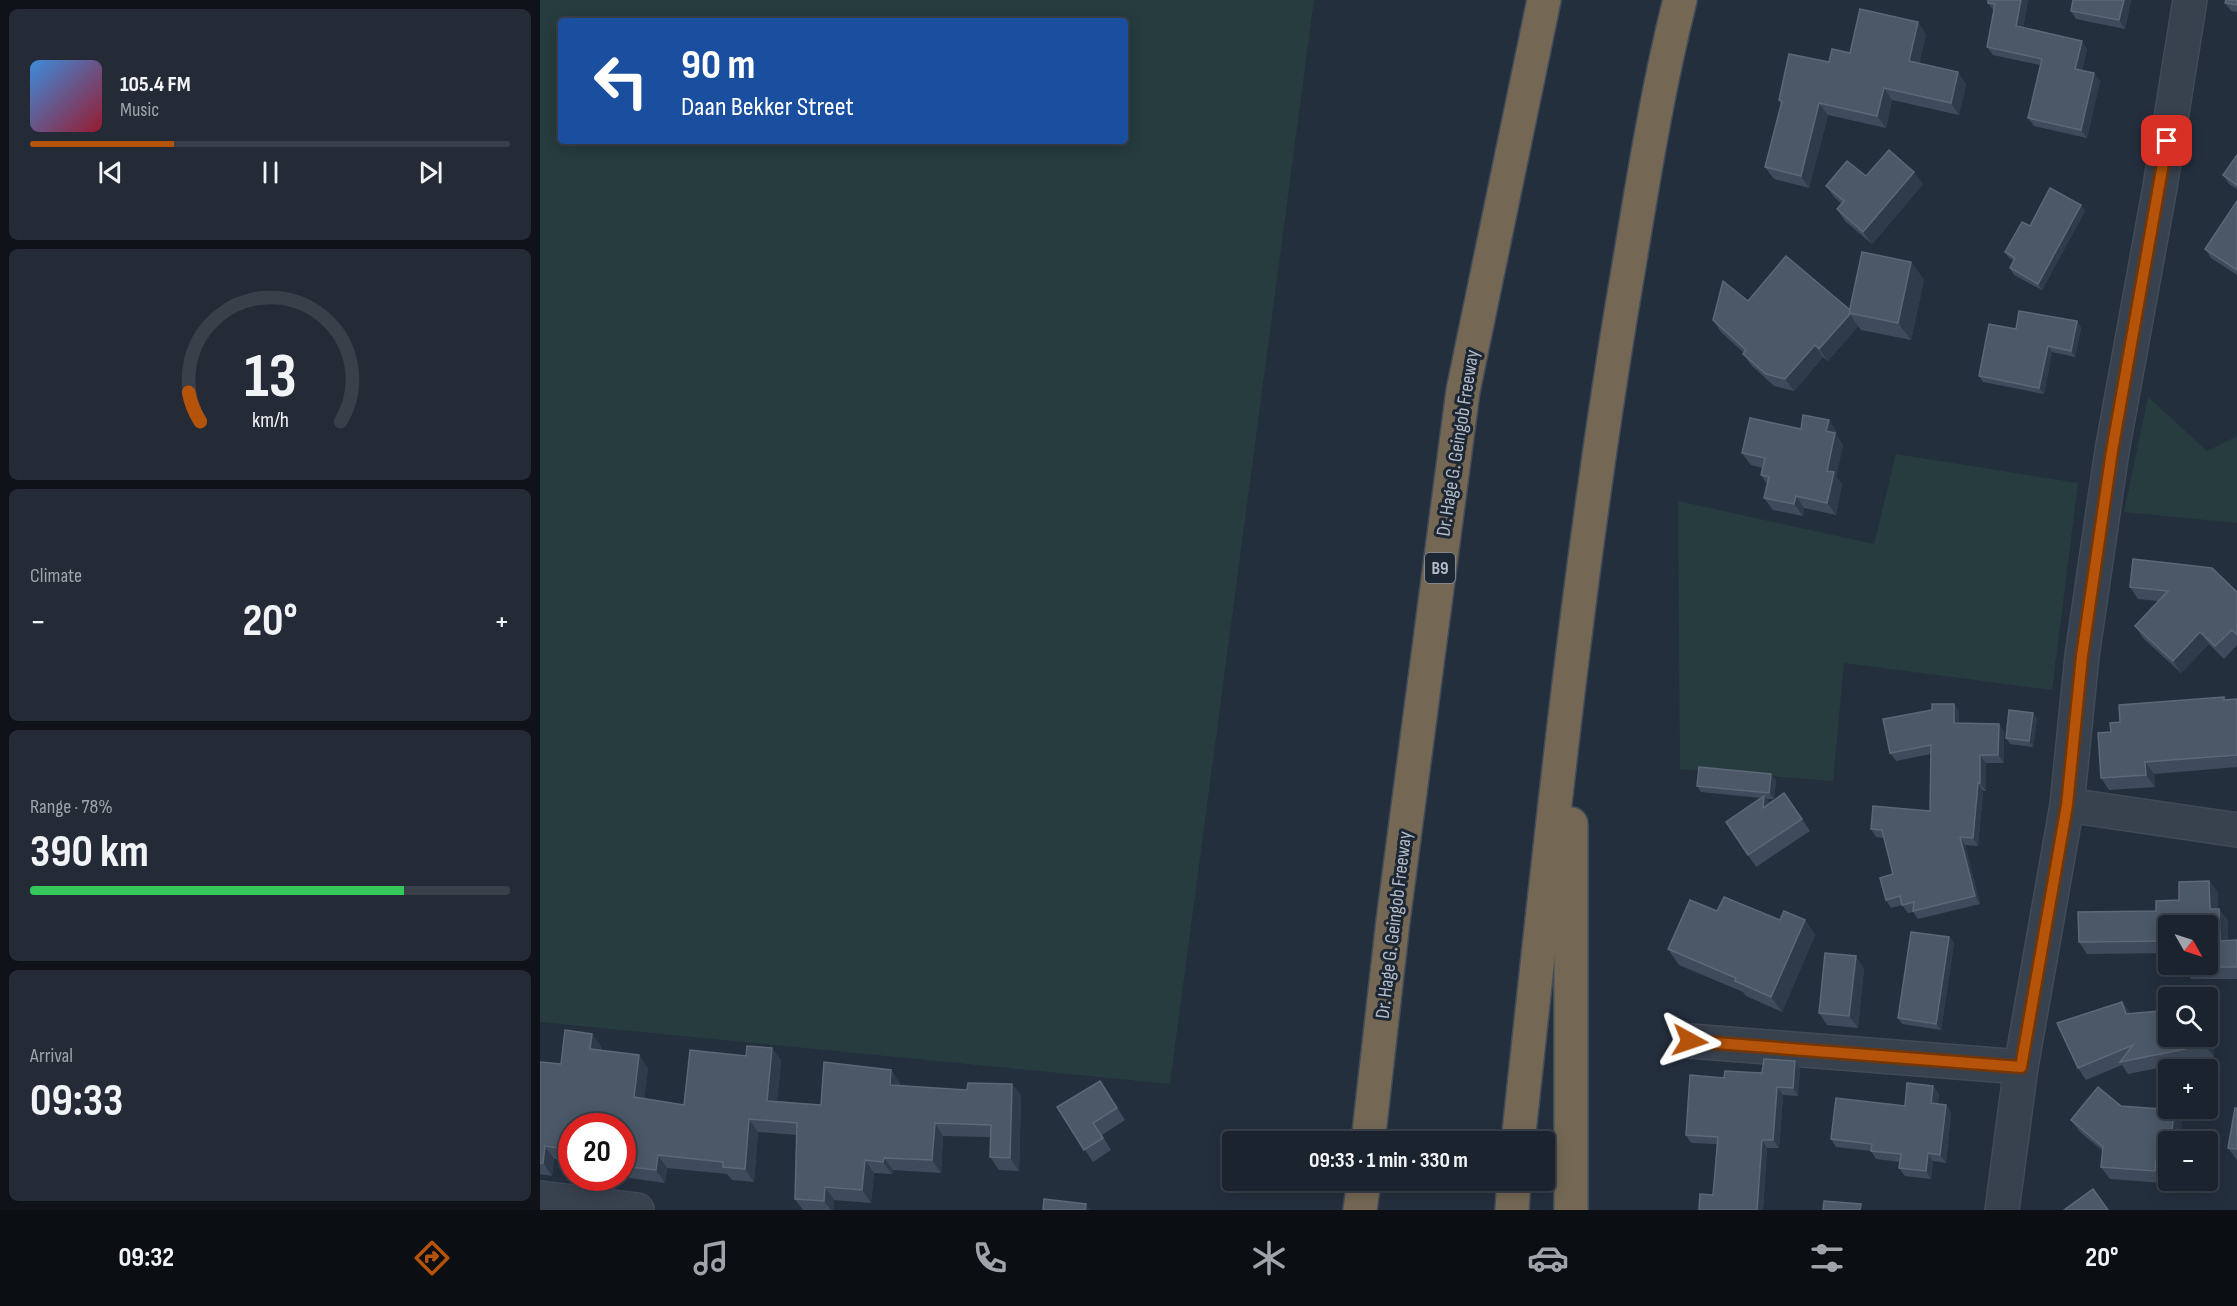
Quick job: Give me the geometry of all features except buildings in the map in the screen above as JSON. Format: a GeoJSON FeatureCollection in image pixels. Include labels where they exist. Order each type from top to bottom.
{"type":"FeatureCollection","features":[{"type":"Feature","properties":{"kind":"highway","name":"Dr. Hage G. Geingob Freeway"},"geometry":{"type":"LineString","coordinates":[[1369,1131],[1393,921],[1463,391],[1544,0]]}},
{"type":"Feature","properties":{"kind":"highway"},"geometry":{"type":"LineString","coordinates":[[1519,1131],[1571,678],[1608,397],[1660,78],[1680,0]]}},
{"type":"Feature","properties":{"kind":"highway"},"geometry":{"type":"LineString","coordinates":[[1571,678],[1571,1210]]}},
{"type":"Feature","properties":{"kind":"highway"},"geometry":{"type":"LineString","coordinates":[[1360,1210],[1363,1191]]}},
{"type":"Feature","properties":{"kind":"highway"},"geometry":{"type":"LineString","coordinates":[[1512,1210],[1513,1191]]}},
{"type":"Feature","properties":{"kind":"street"},"geometry":{"type":"LineString","coordinates":[[2002,1210],[2021,1067],[2067,805],[2082,656],[2110,461],[2160,187],[2190,0]]}},
{"type":"Feature","properties":{"kind":"street"},"geometry":{"type":"LineString","coordinates":[[2067,805],[2237,830]]}},
{"type":"Feature","properties":{"kind":"street"},"geometry":{"type":"LineString","coordinates":[[1690,1041],[2021,1067]]}},
{"type":"Feature","properties":{"kind":"street"},"geometry":{"type":"LineString","coordinates":[[540,1198],[638,1210]]}},
{"type":"Feature","properties":{"kind":"green space"},"geometry":{"type":"Polygon","coordinates":[[[540,0],[1314,0],[1170,1084],[540,1022],[540,0]]]}},
{"type":"Feature","properties":{"kind":"green space"},"geometry":{"type":"Polygon","coordinates":[[[2148,397],[2207,451],[2237,436],[2237,523],[2124,512],[2148,397]]]}},
{"type":"Feature","properties":{"kind":"green space"},"geometry":{"type":"Polygon","coordinates":[[[1896,454],[2078,483],[2052,690],[1844,663],[1833,781],[1680,769],[1678,501],[1874,544],[1896,454]]]}},
{"type":"Feature","properties":{"kind":"route"},"geometry":{"type":"LineString","coordinates":[[1690,1041],[2021,1067],[2067,805],[2082,656],[2112,451],[2167,141]]}}]}
